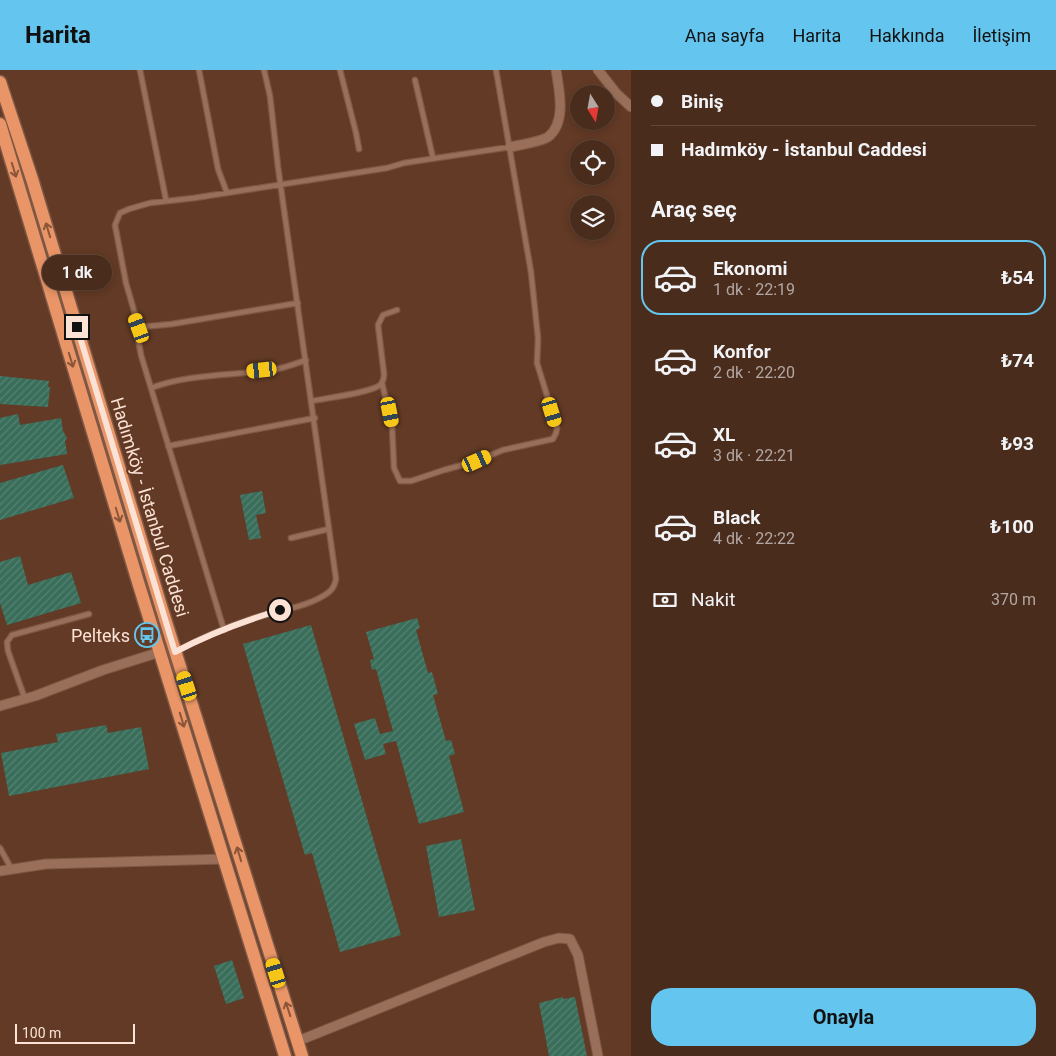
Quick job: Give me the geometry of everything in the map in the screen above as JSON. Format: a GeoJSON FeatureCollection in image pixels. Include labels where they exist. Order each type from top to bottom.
{"type":"FeatureCollection","features":[{"type":"Feature","properties":{"kind":"main road","name":"Hadımköy - İstanbul Caddesi"},"geometry":{"type":"LineString","coordinates":[[0,82],[32,178],[175,652],[302,1056]]}},
{"type":"Feature","properties":{"kind":"main road","name":"Hadımköy - İstanbul Caddesi"},"geometry":{"type":"LineString","coordinates":[[0,124],[138,582],[286,1056]]}},
{"type":"Feature","properties":{"kind":"street"},"geometry":{"type":"LineString","coordinates":[[510,147],[547,138],[556,128],[561,106],[556,70]]}},
{"type":"Feature","properties":{"kind":"street"},"geometry":{"type":"LineString","coordinates":[[598,70],[616,93],[631,107]]}},
{"type":"Feature","properties":{"kind":"street"},"geometry":{"type":"LineString","coordinates":[[0,706],[160,652]]}},
{"type":"Feature","properties":{"kind":"street"},"geometry":{"type":"LineString","coordinates":[[0,871],[46,864],[225,859]]}},
{"type":"Feature","properties":{"kind":"street"},"geometry":{"type":"LineString","coordinates":[[298,1041],[544,942],[559,938],[570,939],[578,955],[598,1056]]}},
{"type":"Feature","properties":{"kind":"lane"},"geometry":{"type":"LineString","coordinates":[[140,70],[166,200]]}},
{"type":"Feature","properties":{"kind":"lane"},"geometry":{"type":"LineString","coordinates":[[199,70],[218,169],[227,193]]}},
{"type":"Feature","properties":{"kind":"lane"},"geometry":{"type":"LineString","coordinates":[[175,652],[196,641],[248,620],[312,601],[332,590],[335,583],[336,575],[270,96],[264,70]]}},
{"type":"Feature","properties":{"kind":"lane"},"geometry":{"type":"LineString","coordinates":[[340,70],[356,133],[358,149]]}},
{"type":"Feature","properties":{"kind":"lane"},"geometry":{"type":"LineString","coordinates":[[397,310],[383,314],[378,325],[384,374],[382,383],[392,425],[395,473],[400,481],[417,480],[477,461],[503,450],[553,438],[557,428],[537,363],[538,338],[531,272],[496,70]]}},
{"type":"Feature","properties":{"kind":"lane"},"geometry":{"type":"LineString","coordinates":[[415,80],[434,158]]}},
{"type":"Feature","properties":{"kind":"lane"},"geometry":{"type":"LineString","coordinates":[[224,630],[137,336],[139,328],[126,283],[115,226],[117,217],[129,208],[166,200],[281,185],[387,168],[434,158],[510,147]]}},
{"type":"Feature","properties":{"kind":"lane"},"geometry":{"type":"LineString","coordinates":[[139,328],[145,325],[172,324],[298,303]]}},
{"type":"Feature","properties":{"kind":"lane"},"geometry":{"type":"LineString","coordinates":[[151,388],[231,373],[277,368],[306,360]]}},
{"type":"Feature","properties":{"kind":"lane"},"geometry":{"type":"LineString","coordinates":[[312,401],[377,387],[382,383]]}},
{"type":"Feature","properties":{"kind":"lane"},"geometry":{"type":"LineString","coordinates":[[168,446],[314,418]]}},
{"type":"Feature","properties":{"kind":"lane"},"geometry":{"type":"LineString","coordinates":[[291,538],[329,529]]}},
{"type":"Feature","properties":{"kind":"lane"},"geometry":{"type":"LineString","coordinates":[[25,699],[8,651],[7,642],[12,635],[89,614]]}},
{"type":"Feature","properties":{"kind":"lane"},"geometry":{"type":"LineString","coordinates":[[0,848],[11,868]]}},
{"type":"Feature","properties":{"kind":"building"},"geometry":{"type":"Polygon","coordinates":[[[0,376],[49,381],[48,407],[0,404],[0,376]]]}},
{"type":"Feature","properties":{"kind":"building"},"geometry":{"type":"Polygon","coordinates":[[[18,414],[20,425],[61,418],[63,431],[67,438],[65,441],[67,454],[0,465],[0,418],[18,414]]]}},
{"type":"Feature","properties":{"kind":"building"},"geometry":{"type":"Polygon","coordinates":[[[63,465],[74,498],[0,520],[0,483],[63,465]]]}},
{"type":"Feature","properties":{"kind":"building"},"geometry":{"type":"Polygon","coordinates":[[[262,491],[266,513],[256,515],[261,538],[249,540],[240,495],[262,491]]]}},
{"type":"Feature","properties":{"kind":"building"},"geometry":{"type":"Polygon","coordinates":[[[20,556],[28,585],[71,572],[81,603],[7,625],[0,603],[0,562],[20,556]]]}},
{"type":"Feature","properties":{"kind":"building"},"geometry":{"type":"Polygon","coordinates":[[[417,618],[420,628],[416,630],[428,673],[432,672],[438,694],[433,695],[446,741],[451,740],[455,754],[449,756],[464,812],[419,824],[396,741],[383,744],[386,754],[365,760],[354,724],[375,718],[380,734],[393,731],[376,669],[372,670],[370,660],[374,659],[366,632],[417,618]]]}},
{"type":"Feature","properties":{"kind":"building"},"geometry":{"type":"Polygon","coordinates":[[[311,625],[401,935],[340,952],[312,853],[305,855],[243,644],[311,625]]]}},
{"type":"Feature","properties":{"kind":"building"},"geometry":{"type":"Polygon","coordinates":[[[106,725],[108,733],[141,727],[149,769],[9,796],[1,753],[58,742],[56,734],[106,725]]]}},
{"type":"Feature","properties":{"kind":"building"},"geometry":{"type":"Polygon","coordinates":[[[461,839],[475,910],[439,917],[426,846],[461,839]]]}},
{"type":"Feature","properties":{"kind":"building"},"geometry":{"type":"Polygon","coordinates":[[[232,960],[244,998],[226,1004],[214,966],[232,960]]]}},
{"type":"Feature","properties":{"kind":"building"},"geometry":{"type":"Polygon","coordinates":[[[563,997],[563,999],[575,997],[587,1056],[549,1056],[539,1003],[563,997]]]}},
{"type":"Feature","properties":{"kind":"place","name":"Pelteks"},"geometry":{"type":"Point","coordinates":[147,635]}},
{"type":"Feature","properties":{"kind":"route"},"geometry":{"type":"LineString","coordinates":[[77,327],[175,652],[196,641],[248,620],[280,610]]}}]}
